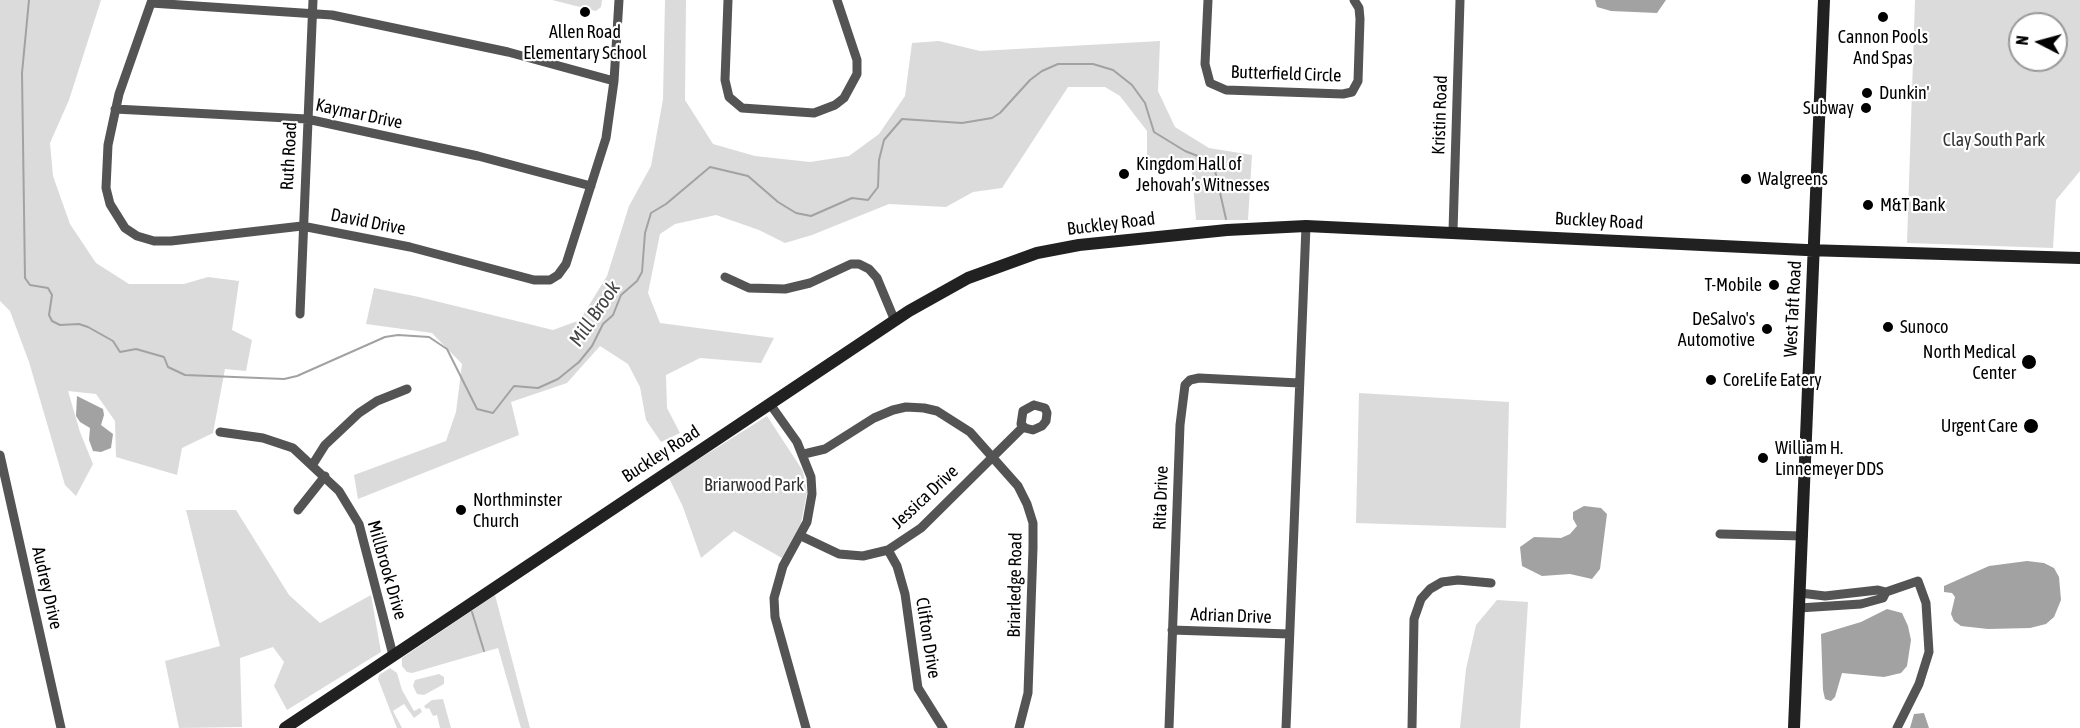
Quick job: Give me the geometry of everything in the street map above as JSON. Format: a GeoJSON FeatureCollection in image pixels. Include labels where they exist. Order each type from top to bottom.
{"type":"FeatureCollection","features":[{"type":"Feature","properties":{"kind":"street","name":"Ruth Road"},"geometry":{"type":"LineString","coordinates":[[300,314],[313,0]]}},
{"type":"Feature","properties":{"kind":"street","name":"David Drive"},"geometry":{"type":"LineString","coordinates":[[152,2],[115,109],[108,145],[106,188],[114,215],[125,228],[137,236],[154,241],[171,241],[302,226],[410,248],[534,280],[550,280],[558,275],[566,264],[606,138],[614,81],[620,0]]}},
{"type":"Feature","properties":{"kind":"street"},"geometry":{"type":"LineString","coordinates":[[728,0],[725,81],[729,97],[742,108],[814,113],[835,105],[844,98],[857,74],[857,60],[837,0]]}},
{"type":"Feature","properties":{"kind":"street","name":"Butterfield Circle"},"geometry":{"type":"LineString","coordinates":[[1208,0],[1205,64],[1210,83],[1226,90],[1343,94],[1352,92],[1358,81],[1360,19],[1359,8],[1354,0]]}},
{"type":"Feature","properties":{"kind":"street","name":"Kristin Road"},"geometry":{"type":"LineString","coordinates":[[1453,231],[1460,0]]}},
{"type":"Feature","properties":{"kind":"street","name":"West Taft Road"},"geometry":{"type":"LineString","coordinates":[[1794,728],[1824,0]]}},
{"type":"Feature","properties":{"kind":"street"},"geometry":{"type":"LineString","coordinates":[[152,2],[312,12],[508,52],[614,81]]}},
{"type":"Feature","properties":{"kind":"street","name":"Kaymar Drive"},"geometry":{"type":"LineString","coordinates":[[115,109],[307,119],[478,156],[591,186]]}},
{"type":"Feature","properties":{"kind":"street"},"geometry":{"type":"LineString","coordinates":[[1286,728],[1306,226]]}},
{"type":"Feature","properties":{"kind":"street","name":"Buckley Road"},"geometry":{"type":"LineString","coordinates":[[285,728],[895,321],[968,278],[1037,253],[1080,245],[1227,230],[1306,226],[1453,231],[1814,251],[2080,258]]}},
{"type":"Feature","properties":{"kind":"street"},"geometry":{"type":"LineString","coordinates":[[726,277],[749,288],[785,289],[810,283],[851,264],[859,264],[869,269],[878,278],[895,321]]}},
{"type":"Feature","properties":{"kind":"street","name":"Rita Drive"},"geometry":{"type":"LineString","coordinates":[[1169,728],[1180,425],[1185,386],[1198,378],[1299,383]]}},
{"type":"Feature","properties":{"kind":"street"},"geometry":{"type":"LineString","coordinates":[[313,464],[325,445],[359,413],[376,401],[407,389]]}},
{"type":"Feature","properties":{"kind":"street"},"geometry":{"type":"LineString","coordinates":[[770,404],[804,454],[811,477],[812,494],[807,522],[783,566],[774,598],[775,616],[806,728]]}},
{"type":"Feature","properties":{"kind":"street","name":"Briarledge Road"},"geometry":{"type":"LineString","coordinates":[[804,454],[825,449],[874,418],[906,407],[937,411],[955,421],[979,441],[1018,486],[1028,504],[1033,523],[1028,693],[1019,728]]}},
{"type":"Feature","properties":{"kind":"street","name":"Jessica Drive"},"geometry":{"type":"LineString","coordinates":[[801,536],[839,554],[863,556],[888,550],[921,528],[1023,427]]}},
{"type":"Feature","properties":{"kind":"street","name":"Millbrook Drive"},"geometry":{"type":"LineString","coordinates":[[220,432],[280,442],[293,448],[313,464],[346,500],[359,524],[393,655]]}},
{"type":"Feature","properties":{"kind":"street","name":"Audrey Drive"},"geometry":{"type":"LineString","coordinates":[[0,455],[3,486],[61,728]]}},
{"type":"Feature","properties":{"kind":"street"},"geometry":{"type":"LineString","coordinates":[[298,510],[325,476]]}},
{"type":"Feature","properties":{"kind":"street"},"geometry":{"type":"LineString","coordinates":[[1720,534],[1803,537]]}},
{"type":"Feature","properties":{"kind":"street","name":"Clifton Drive"},"geometry":{"type":"LineString","coordinates":[[888,550],[897,566],[905,594],[918,688],[943,728]]}},
{"type":"Feature","properties":{"kind":"street"},"geometry":{"type":"LineString","coordinates":[[1412,728],[1414,619],[1421,599],[1430,589],[1442,582],[1458,580],[1491,583]]}},
{"type":"Feature","properties":{"kind":"street"},"geometry":{"type":"LineString","coordinates":[[1800,593],[1825,596],[1878,590],[1886,592],[1918,581],[1926,603],[1929,624],[1927,661],[1919,684],[1897,728]]}},
{"type":"Feature","properties":{"kind":"street"},"geometry":{"type":"LineString","coordinates":[[1799,608],[1861,604],[1883,598],[1886,592]]}},
{"type":"Feature","properties":{"kind":"street","name":"Adrian Drive"},"geometry":{"type":"LineString","coordinates":[[1172,630],[1289,634]]}},
{"type":"Feature","properties":{"kind":"green space"},"geometry":{"type":"Polygon","coordinates":[[[0,0],[101,0],[69,100],[50,143],[53,176],[70,224],[96,263],[129,284],[184,284],[208,277],[239,281],[232,330],[252,340],[246,371],[225,369],[213,433],[182,448],[177,475],[116,457],[115,421],[96,394],[68,391],[80,432],[93,464],[76,496],[65,485],[29,362],[10,311],[0,301],[0,0]]]}},
{"type":"Feature","properties":{"kind":"green space"},"geometry":{"type":"Polygon","coordinates":[[[552,0],[602,0],[601,7],[596,11],[552,0]]]}},
{"type":"Feature","properties":{"kind":"green space"},"geometry":{"type":"Polygon","coordinates":[[[665,0],[686,0],[685,100],[713,144],[755,156],[810,162],[849,156],[879,134],[905,96],[912,43],[939,41],[980,51],[1160,41],[1158,91],[1175,127],[1209,148],[1252,155],[1248,220],[1196,220],[1192,170],[1147,161],[1147,131],[1120,96],[1105,87],[1068,87],[1002,188],[973,192],[946,207],[889,204],[812,235],[785,243],[759,230],[716,215],[675,224],[660,234],[648,293],[660,323],[774,338],[761,363],[700,358],[666,375],[667,408],[680,433],[661,442],[646,420],[640,387],[628,364],[600,346],[567,383],[511,402],[519,435],[358,499],[354,475],[446,441],[456,412],[462,364],[432,333],[366,324],[374,288],[553,330],[580,320],[607,276],[629,206],[651,166],[663,99],[665,0]]]}},
{"type":"Feature","properties":{"kind":"green space","name":"Clay South Park"},"geometry":{"type":"Polygon","coordinates":[[[1915,0],[2080,0],[2080,171],[2056,200],[2053,248],[1907,243],[1915,0]]]}},
{"type":"Feature","properties":{"kind":"green space"},"geometry":{"type":"Polygon","coordinates":[[[1359,393],[1509,402],[1506,528],[1356,523],[1359,393]]]}},
{"type":"Feature","properties":{"kind":"green space","name":"Briarwood Park"},"geometry":{"type":"Polygon","coordinates":[[[767,416],[803,471],[807,493],[801,523],[782,558],[734,531],[701,558],[683,507],[669,478],[767,416]]]}},
{"type":"Feature","properties":{"kind":"green space"},"geometry":{"type":"Polygon","coordinates":[[[186,510],[236,510],[289,595],[320,623],[371,595],[381,652],[287,710],[274,686],[284,662],[273,647],[240,658],[242,727],[179,728],[165,661],[220,646],[186,510]]]}},
{"type":"Feature","properties":{"kind":"green space"},"geometry":{"type":"Polygon","coordinates":[[[495,595],[530,728],[521,728],[498,648],[412,673],[407,672],[402,666],[402,658],[495,595]]]}},
{"type":"Feature","properties":{"kind":"green space"},"geometry":{"type":"Polygon","coordinates":[[[1497,600],[1528,602],[1520,728],[1460,728],[1466,669],[1476,625],[1497,600]]]}},
{"type":"Feature","properties":{"kind":"green space"},"geometry":{"type":"Polygon","coordinates":[[[390,668],[397,673],[402,690],[414,711],[420,708],[422,712],[414,718],[404,704],[393,711],[402,728],[397,728],[378,679],[379,675],[390,668]]]}},
{"type":"Feature","properties":{"kind":"green space"},"geometry":{"type":"Polygon","coordinates":[[[439,674],[444,677],[444,684],[424,695],[417,694],[413,686],[415,680],[439,674]]]}},
{"type":"Feature","properties":{"kind":"green space"},"geometry":{"type":"Polygon","coordinates":[[[443,699],[451,728],[440,728],[437,715],[433,716],[429,708],[426,709],[424,706],[432,700],[443,699]]]}},
{"type":"Feature","properties":{"kind":"shaded area"},"geometry":{"type":"Polygon","coordinates":[[[1595,0],[1666,0],[1657,13],[1611,11],[1597,7],[1595,0]]]}},
{"type":"Feature","properties":{"kind":"shaded area"},"geometry":{"type":"Polygon","coordinates":[[[77,396],[103,409],[101,425],[113,434],[111,448],[101,452],[93,451],[89,440],[90,428],[80,422],[76,416],[77,396]]]}},
{"type":"Feature","properties":{"kind":"shaded area"},"geometry":{"type":"Polygon","coordinates":[[[1584,506],[1601,508],[1607,514],[1600,569],[1592,579],[1570,574],[1542,576],[1522,566],[1520,547],[1534,537],[1561,538],[1570,534],[1577,526],[1573,519],[1573,512],[1584,506]]]}},
{"type":"Feature","properties":{"kind":"shaded area"},"geometry":{"type":"Polygon","coordinates":[[[2027,561],[2044,563],[2054,568],[2059,577],[2061,600],[2054,617],[2046,624],[2030,628],[1988,629],[1961,626],[1954,621],[1951,614],[1955,597],[1952,593],[1944,592],[1944,586],[1989,566],[2027,561]]]}},
{"type":"Feature","properties":{"kind":"shaded area"},"geometry":{"type":"Polygon","coordinates":[[[1887,609],[1902,613],[1908,626],[1911,640],[1907,666],[1901,673],[1884,677],[1842,673],[1835,697],[1831,701],[1825,699],[1821,634],[1861,622],[1887,609]]]}},
{"type":"Feature","properties":{"kind":"shaded area"},"geometry":{"type":"Polygon","coordinates":[[[1924,713],[1929,728],[1910,728],[1914,714],[1924,713]]]}},
{"type":"Feature","properties":{"kind":"waterway","name":"Mill Brook"},"geometry":{"type":"LineString","coordinates":[[29,0],[22,73],[25,278],[30,285],[48,288],[52,295],[49,315],[52,321],[60,325],[79,324],[88,327],[113,341],[120,352],[136,349],[164,357],[168,367],[185,375],[284,379],[297,376],[385,337],[398,335],[429,337],[447,349],[477,409],[493,413],[514,386],[538,388],[558,379],[579,362],[592,346],[603,324],[613,315],[621,295],[637,281],[642,272],[645,233],[651,213],[666,204],[710,167],[748,176],[778,202],[796,213],[811,216],[852,198],[868,200],[878,187],[879,160],[884,140],[902,119],[962,123],[992,118],[1000,113],[1030,80],[1042,71],[1058,64],[1093,64],[1113,70],[1132,85],[1145,103],[1154,132],[1185,151],[1213,162],[1226,219]]}},
{"type":"Feature","properties":{"kind":"waterway"},"geometry":{"type":"LineString","coordinates":[[472,612],[484,651]]}},
{"type":"Feature","properties":{"kind":"place","name":"Allen Road Elementary School"},"geometry":{"type":"Point","coordinates":[585,12]}},
{"type":"Feature","properties":{"kind":"place","name":"Cannon Pools And Spas"},"geometry":{"type":"Point","coordinates":[1883,17]}},
{"type":"Feature","properties":{"kind":"place","name":"Dunkin'"},"geometry":{"type":"Point","coordinates":[1867,93]}},
{"type":"Feature","properties":{"kind":"place","name":"Subway"},"geometry":{"type":"Point","coordinates":[1866,108]}},
{"type":"Feature","properties":{"kind":"place","name":"Kingdom Hall of Jehovah’s Witnesses"},"geometry":{"type":"Point","coordinates":[1124,174]}},
{"type":"Feature","properties":{"kind":"place","name":"Walgreens"},"geometry":{"type":"Point","coordinates":[1746,179]}},
{"type":"Feature","properties":{"kind":"place","name":"M&T Bank"},"geometry":{"type":"Point","coordinates":[1868,205]}},
{"type":"Feature","properties":{"kind":"place","name":"T-Mobile"},"geometry":{"type":"Point","coordinates":[1774,285]}},
{"type":"Feature","properties":{"kind":"place","name":"Sunoco"},"geometry":{"type":"Point","coordinates":[1888,327]}},
{"type":"Feature","properties":{"kind":"place","name":"DeSalvo's Automotive"},"geometry":{"type":"Point","coordinates":[1767,329]}},
{"type":"Feature","properties":{"kind":"place","name":"North Medical Center"},"geometry":{"type":"Point","coordinates":[2029,362]}},
{"type":"Feature","properties":{"kind":"place","name":"CoreLife Eatery"},"geometry":{"type":"Point","coordinates":[1711,380]}},
{"type":"Feature","properties":{"kind":"place","name":"Urgent Care"},"geometry":{"type":"Point","coordinates":[2031,426]}},
{"type":"Feature","properties":{"kind":"place","name":"William H. Linnemeyer DDS"},"geometry":{"type":"Point","coordinates":[1763,458]}},
{"type":"Feature","properties":{"kind":"place","name":"Northminster Church"},"geometry":{"type":"Point","coordinates":[461,510]}}]}
